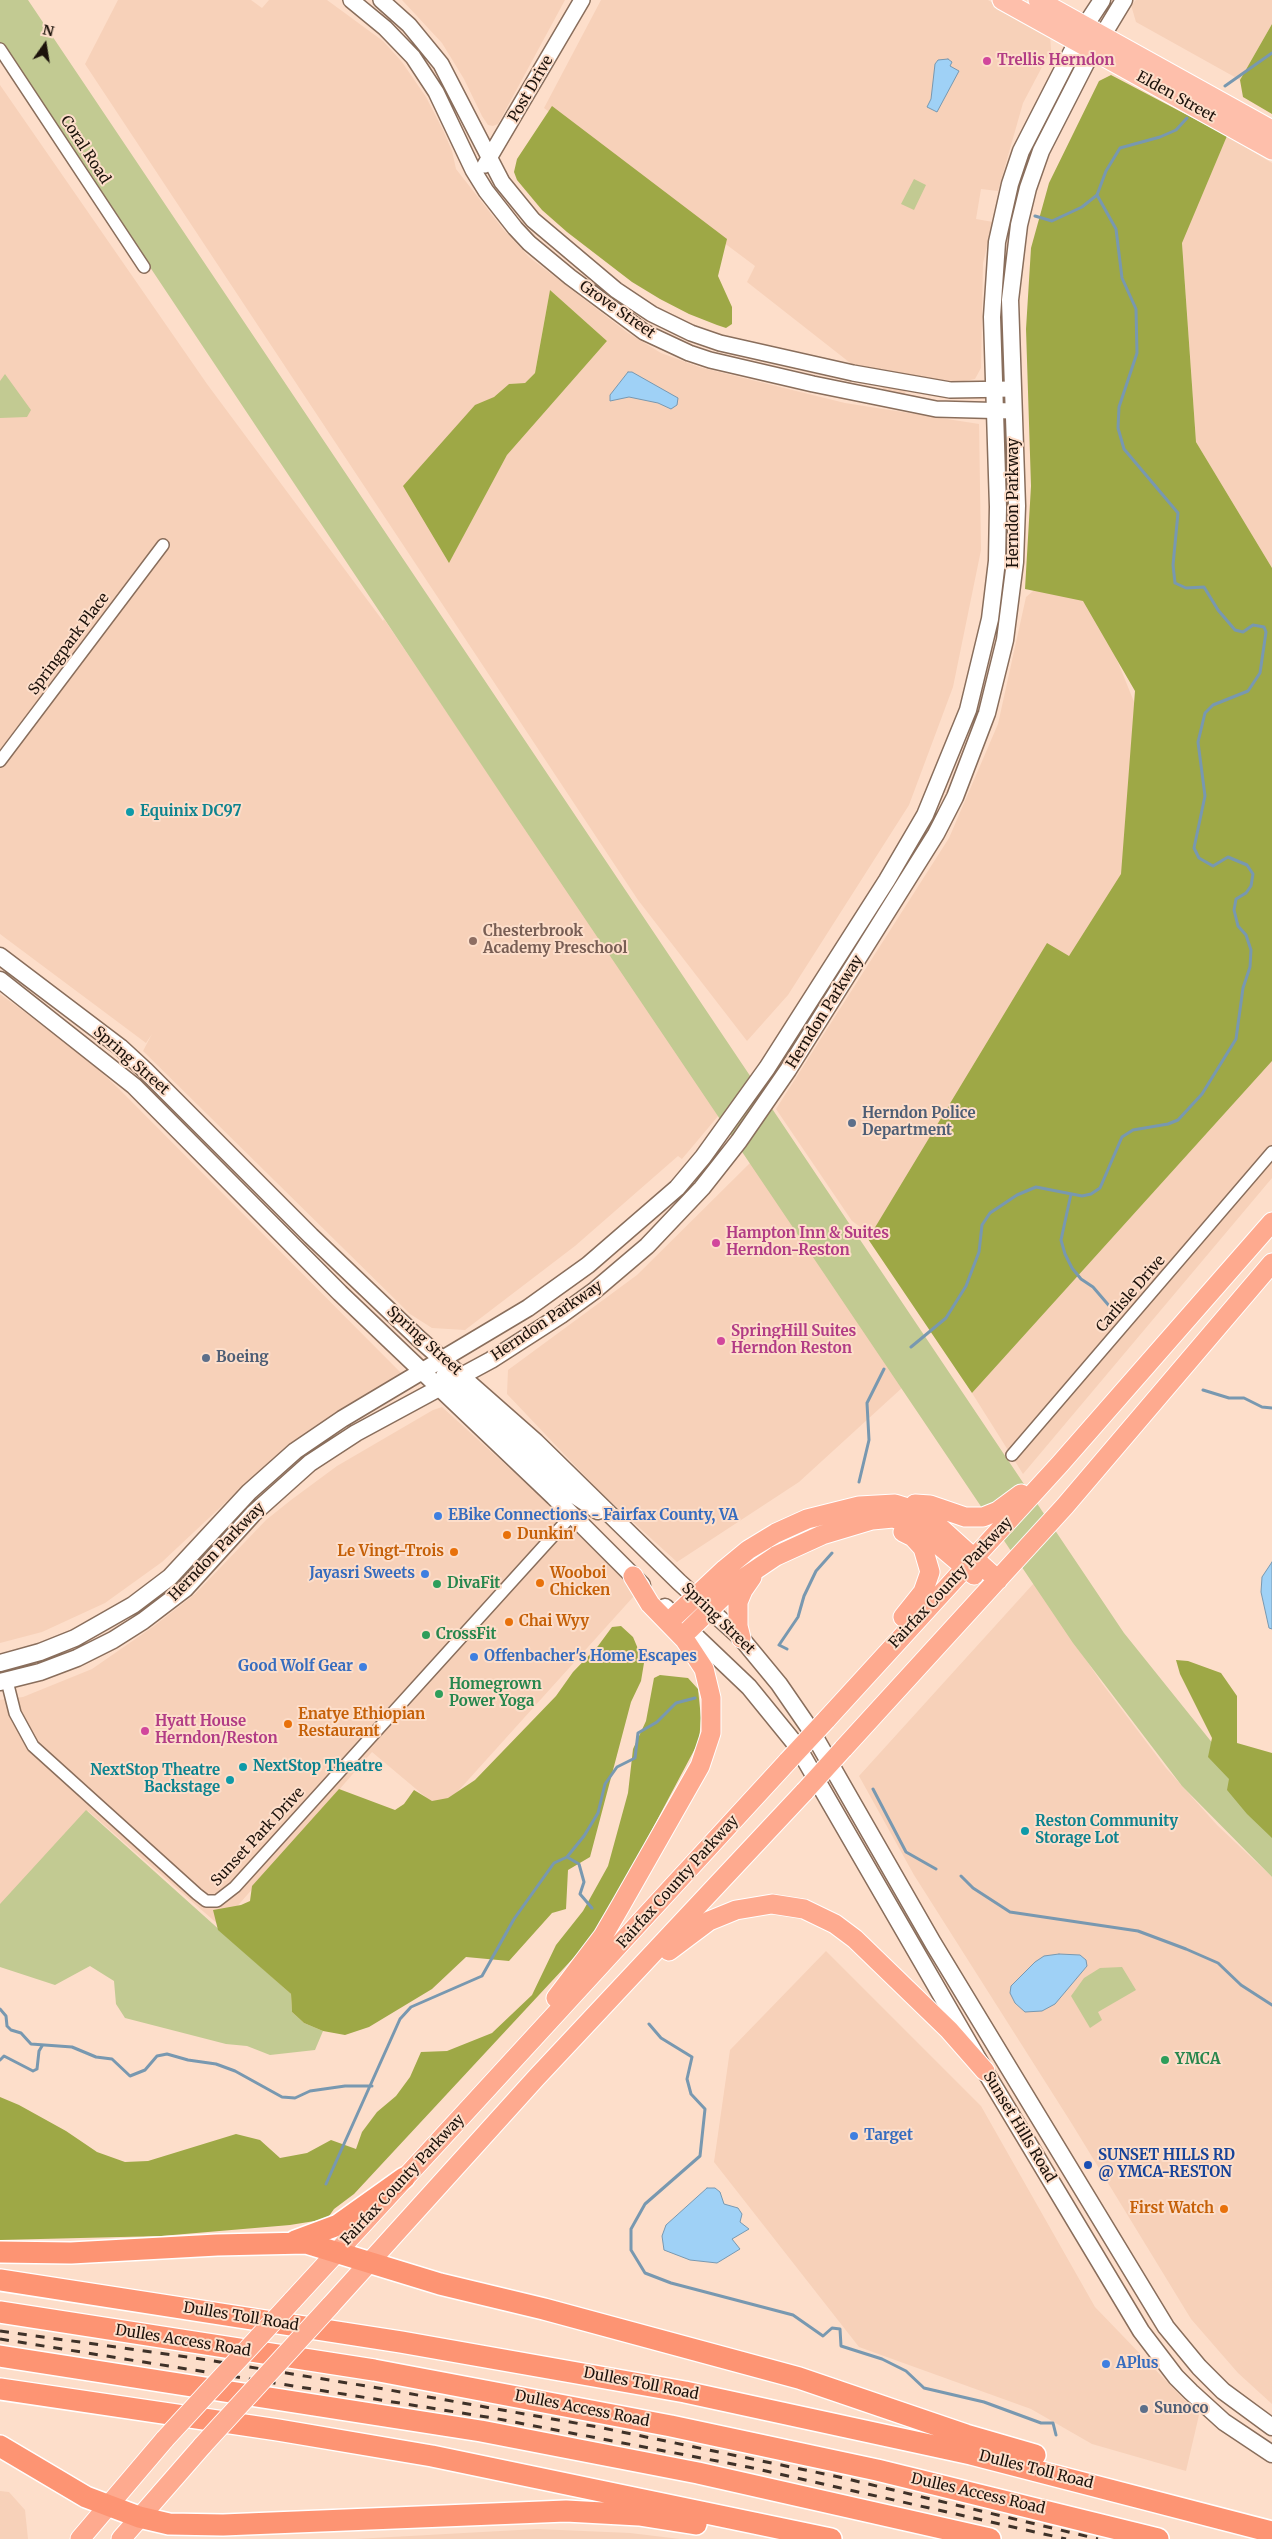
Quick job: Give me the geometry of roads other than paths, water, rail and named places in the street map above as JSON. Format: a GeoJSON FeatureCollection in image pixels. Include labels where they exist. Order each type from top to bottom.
{"type":"FeatureCollection","features":[{"type":"Feature","properties":{"kind":"highway","name":"Fairfax County Parkway"},"geometry":{"type":"LineString","coordinates":[[80,2539],[106,2506],[165,2439],[1060,1464],[1272,1222]]}},
{"type":"Feature","properties":{"kind":"highway","name":"Fairfax County Parkway"},"geometry":{"type":"LineString","coordinates":[[121,2539],[203,2445],[536,2078],[805,1791],[994,1585],[1065,1506],[1272,1263]]}},
{"type":"Feature","properties":{"kind":"highway"},"geometry":{"type":"LineString","coordinates":[[675,1616],[748,1550],[791,1526],[823,1514],[849,1508],[884,1504],[923,1504],[965,1517],[990,1515],[1060,1464]]}},
{"type":"Feature","properties":{"kind":"highway"},"geometry":{"type":"LineString","coordinates":[[903,1505],[924,1513],[969,1562],[994,1585]]}},
{"type":"Feature","properties":{"kind":"highway"},"geometry":{"type":"LineString","coordinates":[[689,1630],[739,1581],[764,1564],[808,1541],[847,1527],[886,1518],[908,1521],[969,1562]]}},
{"type":"Feature","properties":{"kind":"highway"},"geometry":{"type":"LineString","coordinates":[[847,1527],[891,1529],[906,1533],[923,1548],[930,1565],[928,1579],[923,1592],[894,1628],[865,1677]]}},
{"type":"Feature","properties":{"kind":"highway"},"geometry":{"type":"LineString","coordinates":[[741,1638],[737,1616],[740,1596],[746,1584],[764,1564]]}},
{"type":"Feature","properties":{"kind":"highway"},"geometry":{"type":"LineString","coordinates":[[510,2063],[551,2004],[603,1936],[694,1777],[708,1743],[712,1710],[704,1669],[684,1640],[650,1604],[633,1576]]}},
{"type":"Feature","properties":{"kind":"highway"},"geometry":{"type":"LineString","coordinates":[[616,1994],[686,1937],[719,1916],[760,1905],[793,1906],[815,1913],[844,1930],[949,2030],[985,2071]]}},
{"type":"Feature","properties":{"kind":"highway"},"geometry":{"type":"LineString","coordinates":[[289,2242],[317,2235],[338,2225],[404,2178]]}},
{"type":"Feature","properties":{"kind":"highway"},"geometry":{"type":"LineString","coordinates":[[0,2252],[71,2253],[289,2242],[306,2243],[440,2284],[544,2309],[799,2378],[988,2442],[1118,2476],[1198,2511]]}},
{"type":"Feature","properties":{"kind":"highway","name":"Dulles Toll Road"},"geometry":{"type":"LineString","coordinates":[[0,2280],[401,2342],[685,2392],[962,2452],[1198,2511],[1272,2532]]}},
{"type":"Feature","properties":{"kind":"highway","name":"Dulles Access Road"},"geometry":{"type":"LineString","coordinates":[[0,2312],[374,2370],[671,2426],[877,2470],[1158,2539]]}},
{"type":"Feature","properties":{"kind":"highway"},"geometry":{"type":"LineString","coordinates":[[0,2356],[490,2433],[717,2477],[990,2539]]}},
{"type":"Feature","properties":{"kind":"highway"},"geometry":{"type":"LineString","coordinates":[[0,2390],[278,2430],[432,2456],[831,2539]]}},
{"type":"Feature","properties":{"kind":"highway"},"geometry":{"type":"LineString","coordinates":[[0,2446],[86,2497],[106,2506],[160,2523],[184,2525],[573,2511],[639,2515],[736,2531],[810,2539]]}},
{"type":"Feature","properties":{"kind":"highway"},"geometry":{"type":"LineString","coordinates":[[156,2539],[184,2525]]}},
{"type":"Feature","properties":{"kind":"main road","name":"Elden Street"},"geometry":{"type":"LineString","coordinates":[[1002,0],[1081,34],[1272,150]]}},
{"type":"Feature","properties":{"kind":"main road","name":"Elden Street"},"geometry":{"type":"LineString","coordinates":[[1038,0],[1081,34]]}},
{"type":"Feature","properties":{"kind":"main road","name":"Herndon Parkway"},"geometry":{"type":"LineString","coordinates":[[0,1663],[40,1652],[75,1638],[133,1606],[170,1577],[249,1492],[289,1456],[342,1419],[528,1308],[572,1277],[621,1237],[681,1183],[703,1157],[762,1076],[903,853],[934,798],[968,710],[991,609],[998,542],[992,301],[997,242],[1005,204],[1021,151],[1081,34],[1102,0]]}},
{"type":"Feature","properties":{"kind":"main road","name":"Herndon Parkway"},"geometry":{"type":"LineString","coordinates":[[3,1682],[40,1672],[77,1658],[143,1622],[185,1589],[253,1514],[296,1475],[356,1433],[450,1382],[546,1325],[594,1291],[646,1246],[702,1188],[739,1141],[788,1070],[936,834],[976,746],[987,713],[1005,640],[1016,544],[1017,506],[1010,300],[1016,244],[1023,205],[1041,151],[1097,43],[1124,0]]}},
{"type":"Feature","properties":{"kind":"main road","name":"Elden Street"},"geometry":{"type":"LineString","coordinates":[[1097,43],[1272,130]]}},
{"type":"Feature","properties":{"kind":"main road","name":"Spring Street"},"geometry":{"type":"LineString","coordinates":[[0,956],[120,1047],[311,1236],[433,1366],[450,1382],[566,1470],[695,1596],[710,1608],[741,1638],[792,1701],[822,1749]]}},
{"type":"Feature","properties":{"kind":"main road","name":"Spring Street"},"geometry":{"type":"LineString","coordinates":[[0,980],[134,1086],[450,1382],[572,1515],[763,1702],[809,1764]]}},
{"type":"Feature","properties":{"kind":"main road","name":"Sunset Hills Road"},"geometry":{"type":"LineString","coordinates":[[822,1749],[933,1943],[1166,2327],[1199,2367],[1223,2391],[1272,2427]]}},
{"type":"Feature","properties":{"kind":"main road","name":"Sunset Hills Road"},"geometry":{"type":"LineString","coordinates":[[809,1764],[985,2071],[1147,2340],[1176,2376],[1208,2408],[1232,2428],[1272,2454]]}},
{"type":"Feature","properties":{"kind":"street","name":"Grove Street"},"geometry":{"type":"LineString","coordinates":[[351,0],[385,28],[413,57],[436,92],[476,176],[502,213],[529,243],[627,321],[666,343],[710,360],[858,394],[936,409],[1013,411]]}},
{"type":"Feature","properties":{"kind":"street","name":"Grove Street"},"geometry":{"type":"LineString","coordinates":[[381,0],[409,24],[441,64],[462,100],[502,182],[518,202],[555,240],[632,301],[691,334],[771,355],[904,384],[950,390],[1012,390]]}},
{"type":"Feature","properties":{"kind":"street","name":"Post Drive"},"geometry":{"type":"LineString","coordinates":[[476,176],[490,159],[582,0]]}},
{"type":"Feature","properties":{"kind":"street","name":"Coral Road"},"geometry":{"type":"LineString","coordinates":[[0,49],[144,267]]}},
{"type":"Feature","properties":{"kind":"street","name":"Springpark Place"},"geometry":{"type":"LineString","coordinates":[[0,762],[163,545]]}},
{"type":"Feature","properties":{"kind":"street","name":"Carlisle Drive"},"geometry":{"type":"LineString","coordinates":[[1012,1456],[1272,1152]]}},
{"type":"Feature","properties":{"kind":"street","name":"Sunset Park Drive"},"geometry":{"type":"LineString","coordinates":[[3,1682],[15,1713],[33,1746],[197,1894],[206,1900],[217,1901],[235,1887],[572,1515]]}},
{"type":"Feature","properties":{"kind":"water"},"geometry":{"type":"Polygon","coordinates":[[[948,59],[952,62],[950,66],[959,71],[937,112],[927,107],[931,99],[935,64],[938,60],[948,59]]]}},
{"type":"Feature","properties":{"kind":"water"},"geometry":{"type":"Polygon","coordinates":[[[628,372],[632,372],[678,398],[677,405],[671,409],[658,403],[629,397],[610,401],[610,395],[628,372]]]}},
{"type":"Feature","properties":{"kind":"water"},"geometry":{"type":"Polygon","coordinates":[[[1272,1562],[1272,1629],[1269,1628],[1261,1592],[1262,1577],[1272,1562]]]}},
{"type":"Feature","properties":{"kind":"water"},"geometry":{"type":"Polygon","coordinates":[[[1059,1954],[1080,1955],[1086,1960],[1087,1966],[1055,2004],[1042,2011],[1025,2012],[1015,2003],[1010,1993],[1011,1986],[1035,1962],[1044,1956],[1059,1954]]]}},
{"type":"Feature","properties":{"kind":"water"},"geometry":{"type":"Polygon","coordinates":[[[707,2188],[715,2188],[720,2192],[724,2204],[738,2208],[742,2214],[740,2222],[749,2229],[732,2239],[740,2249],[717,2263],[690,2260],[664,2250],[662,2236],[666,2225],[707,2188]]]}},
{"type":"Feature","properties":{"kind":"waterway"},"geometry":{"type":"LineString","coordinates":[[1225,86],[1272,53]]}},
{"type":"Feature","properties":{"kind":"waterway"},"geometry":{"type":"LineString","coordinates":[[911,1347],[946,1318],[966,1286],[979,1252],[982,1225],[990,1213],[1017,1195],[1036,1187],[1082,1196],[1091,1194],[1100,1188],[1122,1137],[1133,1130],[1168,1124],[1178,1120],[1202,1094],[1236,1039],[1243,988],[1250,967],[1251,950],[1246,935],[1238,926],[1234,910],[1236,899],[1246,893],[1251,886],[1253,874],[1247,865],[1228,857],[1213,866],[1199,858],[1194,848],[1205,796],[1198,742],[1205,713],[1213,705],[1248,691],[1260,673],[1266,632],[1264,627],[1253,625],[1243,632],[1235,630],[1218,610],[1204,587],[1186,588],[1175,583],[1173,565],[1178,513],[1124,449],[1118,428],[1119,407],[1137,353],[1136,309],[1122,278],[1116,229],[1097,195],[1106,171],[1120,148],[1160,137],[1176,130],[1187,118]]}},
{"type":"Feature","properties":{"kind":"waterway"},"geometry":{"type":"LineString","coordinates":[[1035,216],[1052,221],[1082,207],[1097,195]]}},
{"type":"Feature","properties":{"kind":"waterway"},"geometry":{"type":"LineString","coordinates":[[1071,1194],[1061,1240],[1065,1254],[1072,1268],[1081,1279],[1093,1287],[1111,1308]]}},
{"type":"Feature","properties":{"kind":"waterway"},"geometry":{"type":"LineString","coordinates":[[859,1482],[869,1440],[867,1403],[884,1369]]}},
{"type":"Feature","properties":{"kind":"waterway"},"geometry":{"type":"LineString","coordinates":[[1203,1390],[1229,1398],[1244,1398],[1262,1407],[1272,1408]]}},
{"type":"Feature","properties":{"kind":"waterway"},"geometry":{"type":"LineString","coordinates":[[787,1649],[779,1645],[798,1617],[804,1596],[816,1571],[832,1553]]}},
{"type":"Feature","properties":{"kind":"waterway"},"geometry":{"type":"LineString","coordinates":[[326,2184],[400,2019],[411,2007],[482,1976],[514,1919],[554,1863],[567,1857],[584,1836],[598,1813],[605,1784],[617,1767],[635,1758],[638,1733],[657,1722],[676,1703],[695,1698]]}},
{"type":"Feature","properties":{"kind":"waterway"},"geometry":{"type":"LineString","coordinates":[[873,1789],[906,1852],[936,1869]]}},
{"type":"Feature","properties":{"kind":"waterway"},"geometry":{"type":"LineString","coordinates":[[567,1857],[579,1864],[584,1882],[580,1894],[592,1908]]}},
{"type":"Feature","properties":{"kind":"waterway"},"geometry":{"type":"LineString","coordinates":[[961,1876],[973,1888],[1010,1912],[1138,1931],[1186,1949],[1218,1963],[1241,1985],[1272,2005]]}},
{"type":"Feature","properties":{"kind":"waterway"},"geometry":{"type":"LineString","coordinates":[[0,2009],[6,2016],[7,2026],[11,2030],[21,2033],[31,2044],[72,2047],[96,2057],[112,2059],[130,2076],[145,2070],[157,2056],[167,2054],[188,2060],[216,2064],[235,2071],[282,2097],[295,2098],[310,2091],[345,2086],[372,2086]]}},
{"type":"Feature","properties":{"kind":"waterway"},"geometry":{"type":"LineString","coordinates":[[649,2024],[661,2038],[692,2057],[687,2079],[691,2094],[705,2109],[700,2156],[645,2204],[631,2229],[631,2250],[645,2273],[671,2283],[793,2315],[823,2336],[832,2328],[840,2329],[841,2346],[882,2359],[906,2371],[924,2388],[984,2402],[1041,2423],[1053,2423],[1056,2435]]}},
{"type":"Feature","properties":{"kind":"waterway"},"geometry":{"type":"LineString","coordinates":[[0,2060],[4,2056],[33,2071],[37,2069],[39,2051],[42,2046]]}},
{"type":"Feature","properties":{"kind":"railway"},"geometry":{"type":"LineString","coordinates":[[0,2331],[195,2358],[598,2427],[839,2477],[1098,2539]]}},
{"type":"Feature","properties":{"kind":"railway"},"geometry":{"type":"LineString","coordinates":[[0,2339],[493,2418],[748,2467],[1066,2539]]}},
{"type":"Feature","properties":{"kind":"place","name":"Trellis Herndon"},"geometry":{"type":"Point","coordinates":[987,61]}},
{"type":"Feature","properties":{"kind":"place","name":"Equinix DC97"},"geometry":{"type":"Point","coordinates":[130,812]}},
{"type":"Feature","properties":{"kind":"place","name":"Chesterbrook Academy Preschool"},"geometry":{"type":"Point","coordinates":[473,941]}},
{"type":"Feature","properties":{"kind":"place","name":"Herndon Police Department"},"geometry":{"type":"Point","coordinates":[852,1123]}},
{"type":"Feature","properties":{"kind":"place","name":"Hampton Inn & Suites Herndon-Reston"},"geometry":{"type":"Point","coordinates":[716,1243]}},
{"type":"Feature","properties":{"kind":"place","name":"SpringHill Suites Herndon Reston"},"geometry":{"type":"Point","coordinates":[721,1341]}},
{"type":"Feature","properties":{"kind":"place","name":"Boeing"},"geometry":{"type":"Point","coordinates":[206,1358]}},
{"type":"Feature","properties":{"kind":"place","name":"EBike Connections - Fairfax County, VA"},"geometry":{"type":"Point","coordinates":[438,1516]}},
{"type":"Feature","properties":{"kind":"place","name":"Dunkin'"},"geometry":{"type":"Point","coordinates":[507,1535]}},
{"type":"Feature","properties":{"kind":"place","name":"Le Vingt-Trois"},"geometry":{"type":"Point","coordinates":[454,1552]}},
{"type":"Feature","properties":{"kind":"place","name":"Jayasri Sweets"},"geometry":{"type":"Point","coordinates":[425,1574]}},
{"type":"Feature","properties":{"kind":"place","name":"Wooboi Chicken"},"geometry":{"type":"Point","coordinates":[540,1583]}},
{"type":"Feature","properties":{"kind":"place","name":"DivaFit"},"geometry":{"type":"Point","coordinates":[437,1584]}},
{"type":"Feature","properties":{"kind":"place","name":"Chai Wyy"},"geometry":{"type":"Point","coordinates":[509,1622]}},
{"type":"Feature","properties":{"kind":"place","name":"CrossFit"},"geometry":{"type":"Point","coordinates":[426,1635]}},
{"type":"Feature","properties":{"kind":"place","name":"Offenbacher's Home Escapes"},"geometry":{"type":"Point","coordinates":[474,1657]}},
{"type":"Feature","properties":{"kind":"place","name":"Good Wolf Gear"},"geometry":{"type":"Point","coordinates":[363,1667]}},
{"type":"Feature","properties":{"kind":"place","name":"Homegrown Power Yoga"},"geometry":{"type":"Point","coordinates":[439,1694]}},
{"type":"Feature","properties":{"kind":"place","name":"Enatye Ethiopian Restaurant"},"geometry":{"type":"Point","coordinates":[288,1724]}},
{"type":"Feature","properties":{"kind":"place","name":"Hyatt House Herndon/Reston"},"geometry":{"type":"Point","coordinates":[145,1731]}},
{"type":"Feature","properties":{"kind":"place","name":"NextStop Theatre"},"geometry":{"type":"Point","coordinates":[243,1767]}},
{"type":"Feature","properties":{"kind":"place","name":"NextStop Theatre Backstage"},"geometry":{"type":"Point","coordinates":[230,1780]}},
{"type":"Feature","properties":{"kind":"place","name":"Reston Community Storage Lot"},"geometry":{"type":"Point","coordinates":[1025,1831]}},
{"type":"Feature","properties":{"kind":"place","name":"YMCA"},"geometry":{"type":"Point","coordinates":[1165,2060]}},
{"type":"Feature","properties":{"kind":"place","name":"Target"},"geometry":{"type":"Point","coordinates":[854,2136]}},
{"type":"Feature","properties":{"kind":"place","name":"SUNSET HILLS RD @ YMCA-RESTON"},"geometry":{"type":"Point","coordinates":[1088,2165]}},
{"type":"Feature","properties":{"kind":"place","name":"First Watch"},"geometry":{"type":"Point","coordinates":[1224,2209]}},
{"type":"Feature","properties":{"kind":"place","name":"APlus"},"geometry":{"type":"Point","coordinates":[1106,2364]}},
{"type":"Feature","properties":{"kind":"place","name":"Sunoco"},"geometry":{"type":"Point","coordinates":[1144,2409]}}]}
